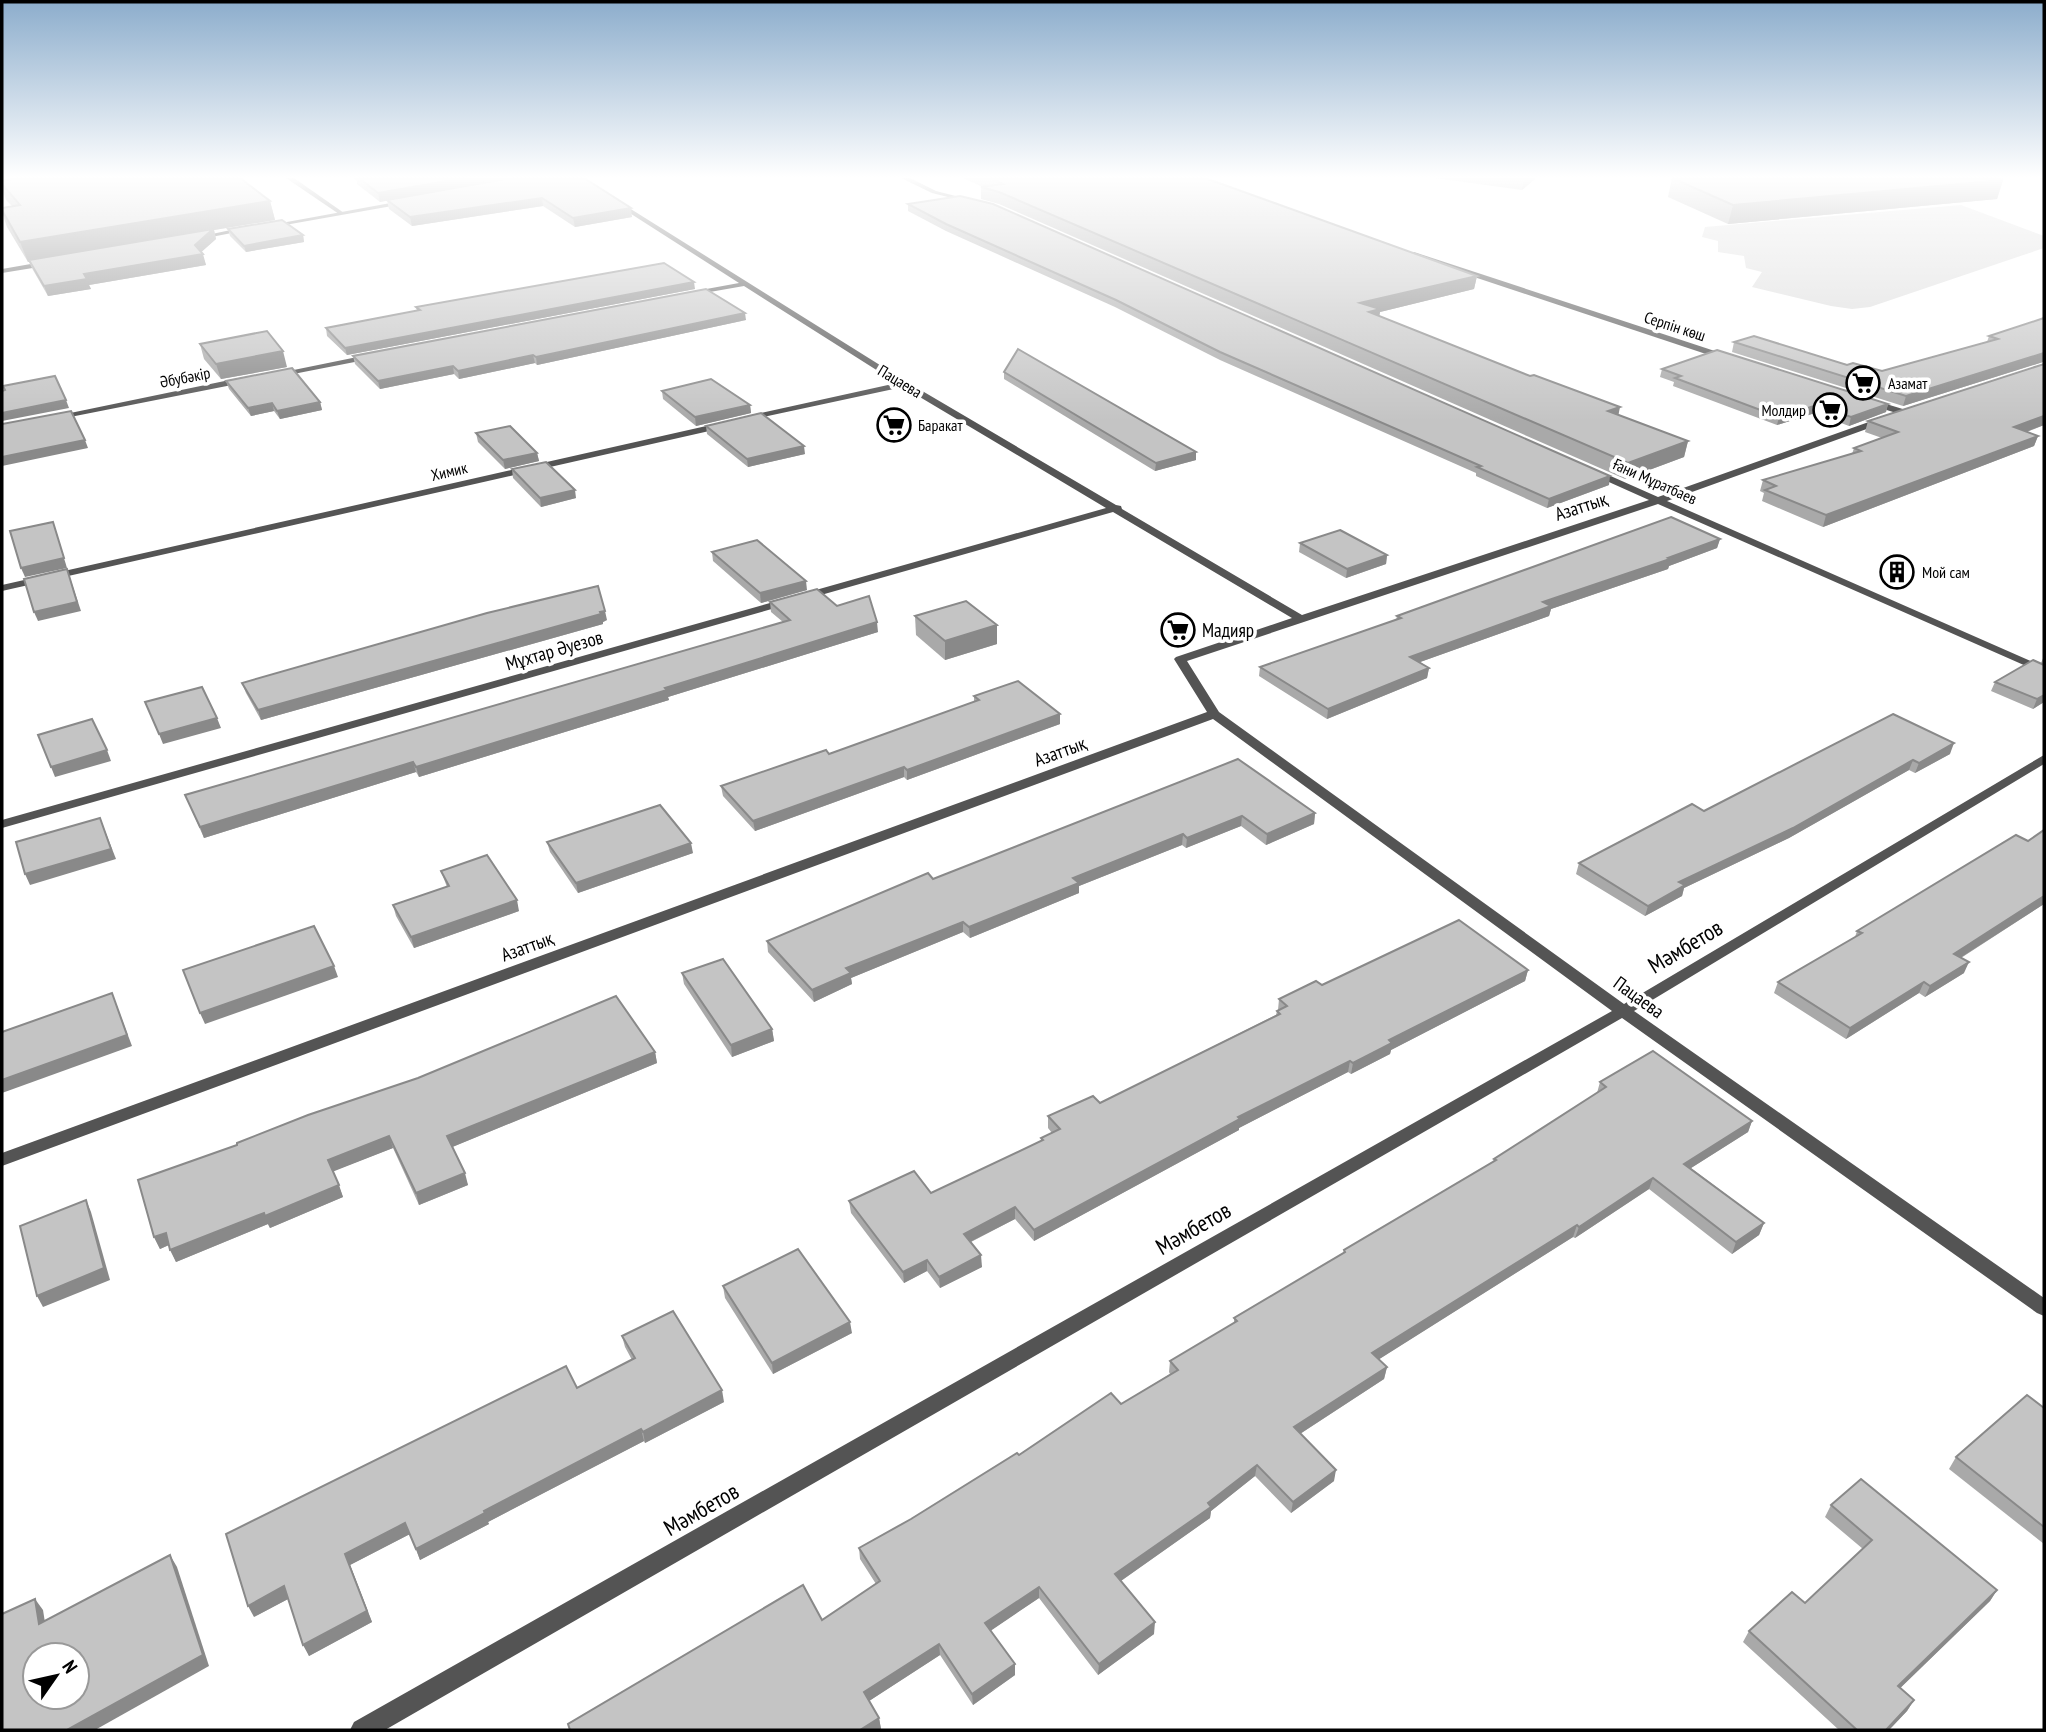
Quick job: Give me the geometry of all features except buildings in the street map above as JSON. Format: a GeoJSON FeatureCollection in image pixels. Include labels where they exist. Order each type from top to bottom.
{"type":"FeatureCollection","features":[{"type":"Feature","properties":{"kind":"street","name":"Пацаева"},"geometry":{"type":"LineString","coordinates":[[705,259],[904,384],[1299,618]]}},
{"type":"Feature","properties":{"kind":"street","name":"Серпін көш"},"geometry":{"type":"LineString","coordinates":[[1428,259],[1734,360]]}},
{"type":"Feature","properties":{"kind":"street"},"geometry":{"type":"LineString","coordinates":[[2,271],[56,261]]}},
{"type":"Feature","properties":{"kind":"street"},"geometry":{"type":"LineString","coordinates":[[678,297],[745,284]]}},
{"type":"Feature","properties":{"kind":"street"},"geometry":{"type":"LineString","coordinates":[[272,375],[380,354]]}},
{"type":"Feature","properties":{"kind":"street","name":"Әбубәкір"},"geometry":{"type":"LineString","coordinates":[[42,419],[259,378]]}},
{"type":"Feature","properties":{"kind":"street"},"geometry":{"type":"LineString","coordinates":[[742,421],[904,384]]}},
{"type":"Feature","properties":{"kind":"street","name":"Азаттық"},"geometry":{"type":"LineString","coordinates":[[2,1160],[1214,714],[1181,659],[1659,500],[1910,410],[1864,400]]}},
{"type":"Feature","properties":{"kind":"street","name":"Химик"},"geometry":{"type":"LineString","coordinates":[[2,588],[729,424]]}},
{"type":"Feature","properties":{"kind":"street","name":"Ғани Мұратбаев"},"geometry":{"type":"LineString","coordinates":[[1582,467],[2044,671]]}},
{"type":"Feature","properties":{"kind":"street","name":"Мұхтар Әуезов"},"geometry":{"type":"LineString","coordinates":[[2,824],[1117,508]]}},
{"type":"Feature","properties":{"kind":"street","name":"Пацаева"},"geometry":{"type":"LineString","coordinates":[[1214,714],[1623,1011],[2044,1308]]}},
{"type":"Feature","properties":{"kind":"street","name":"Мәмбетов"},"geometry":{"type":"LineString","coordinates":[[362,1730],[1623,1011],[2044,759]]}},
{"type":"Feature","properties":{"kind":"shaded area"},"geometry":{"type":"Polygon","coordinates":[[[1744,259],[2012,259],[1870,307],[1852,309],[1752,287],[1762,272],[1746,268],[1744,259]]]}},
{"type":"Feature","properties":{"kind":"place","name":"Азамат"},"geometry":{"type":"Point","coordinates":[1863,383]}},
{"type":"Feature","properties":{"kind":"place","name":"Молдир"},"geometry":{"type":"Point","coordinates":[1830,410]}},
{"type":"Feature","properties":{"kind":"place","name":"Баракат"},"geometry":{"type":"Point","coordinates":[894,425]}},
{"type":"Feature","properties":{"kind":"place","name":"Мой сам"},"geometry":{"type":"Point","coordinates":[1897,572]}},
{"type":"Feature","properties":{"kind":"place","name":"Мадияр"},"geometry":{"type":"Point","coordinates":[1178,630]}}]}
